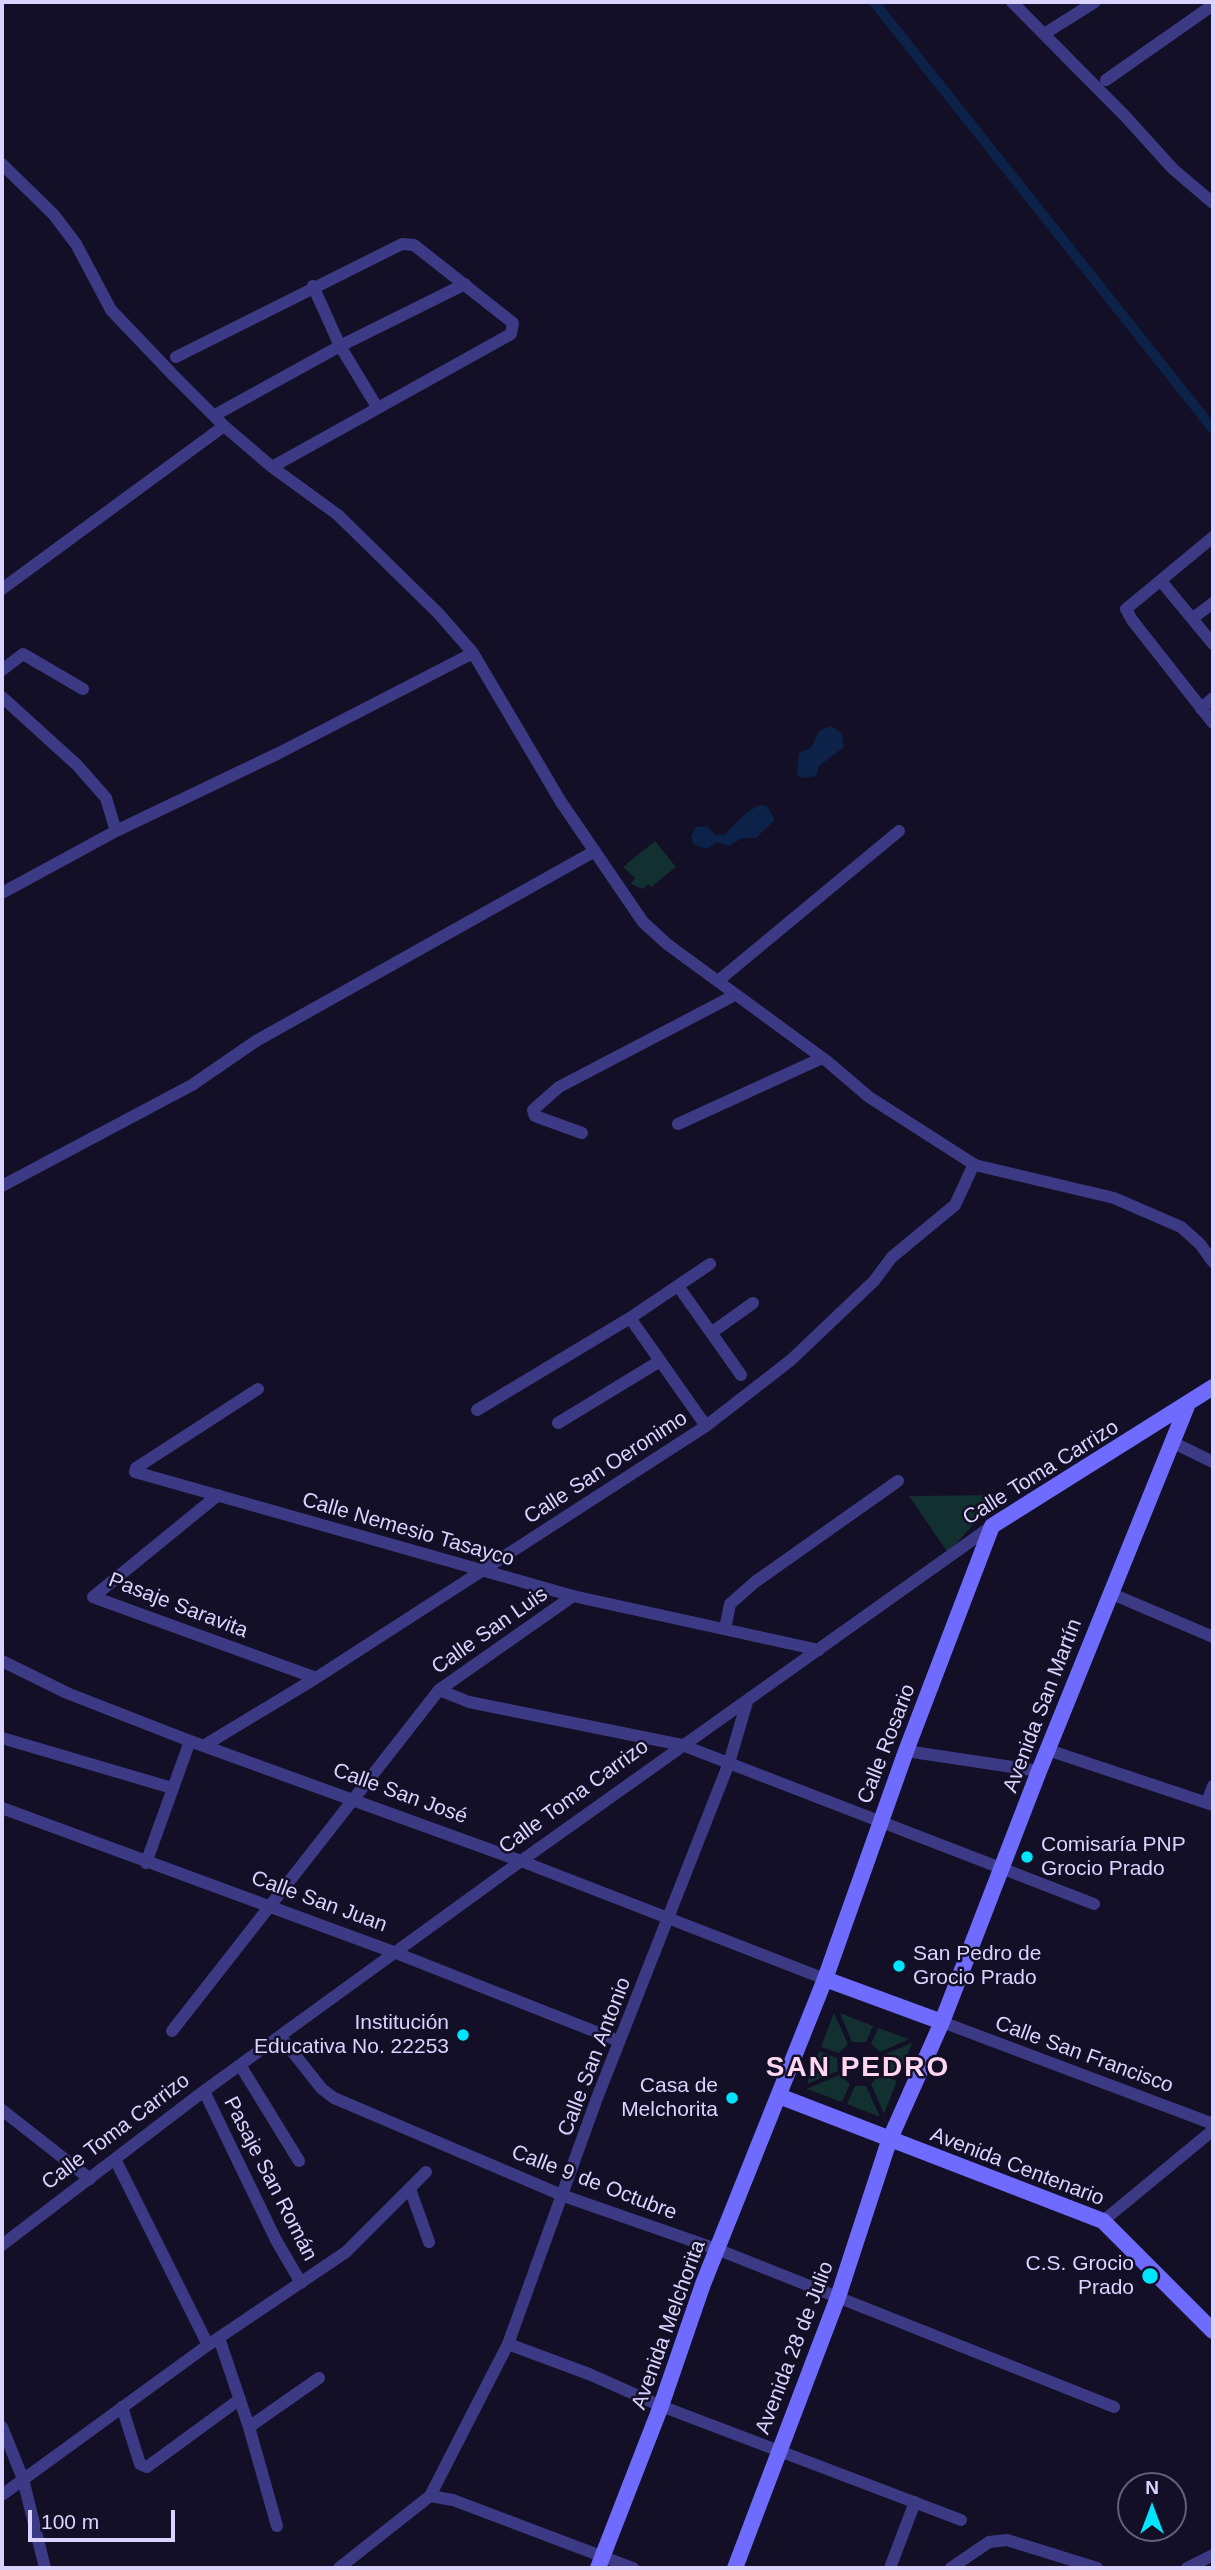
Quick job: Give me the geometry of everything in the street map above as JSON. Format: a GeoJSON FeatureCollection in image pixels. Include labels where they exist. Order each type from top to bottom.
{"type":"FeatureCollection","features":[{"type":"Feature","properties":{"kind":"main road","name":"Calle Toma Carrizo"},"geometry":{"type":"LineString","coordinates":[[992,1526],[1187,1406],[1213,1387]]}},
{"type":"Feature","properties":{"kind":"main road","name":"Avenida San Martín"},"geometry":{"type":"LineString","coordinates":[[942,2022],[1039,1771],[1187,1406]]}},
{"type":"Feature","properties":{"kind":"main road","name":"Calle Rosario"},"geometry":{"type":"LineString","coordinates":[[779,2096],[825,1979],[906,1751],[992,1526]]}},
{"type":"Feature","properties":{"kind":"main road","name":"Calle San José"},"geometry":{"type":"LineString","coordinates":[[825,1979],[942,2022]]}},
{"type":"Feature","properties":{"kind":"main road","name":"Avenida 28 de Julio"},"geometry":{"type":"LineString","coordinates":[[735,2568],[838,2297],[889,2141],[942,2022]]}},
{"type":"Feature","properties":{"kind":"main road"},"geometry":{"type":"LineString","coordinates":[[779,2096],[889,2141]]}},
{"type":"Feature","properties":{"kind":"main road","name":"Avenida Melchorita"},"geometry":{"type":"LineString","coordinates":[[600,2562],[661,2406],[703,2284],[779,2096]]}},
{"type":"Feature","properties":{"kind":"main road","name":"Avenida Centenario"},"geometry":{"type":"LineString","coordinates":[[889,2141],[1103,2221],[1213,2331]]}},
{"type":"Feature","properties":{"kind":"street"},"geometry":{"type":"LineString","coordinates":[[1012,2],[1172,169],[1213,203]]}},
{"type":"Feature","properties":{"kind":"street"},"geometry":{"type":"LineString","coordinates":[[1044,34],[1095,2]]}},
{"type":"Feature","properties":{"kind":"street"},"geometry":{"type":"LineString","coordinates":[[1106,80],[1213,5]]}},
{"type":"Feature","properties":{"kind":"street"},"geometry":{"type":"LineString","coordinates":[[2,164],[54,215],[76,244],[111,310],[224,426],[272,467],[338,515],[439,614],[473,653],[561,802],[643,922],[667,944],[718,981],[733,996],[822,1058],[869,1097],[974,1164],[1114,1198],[1181,1227],[1200,1244],[1213,1262]]}},
{"type":"Feature","properties":{"kind":"street"},"geometry":{"type":"LineString","coordinates":[[176,357],[397,245],[414,245],[511,321],[513,332],[272,467]]}},
{"type":"Feature","properties":{"kind":"street"},"geometry":{"type":"LineString","coordinates":[[215,415],[340,346],[465,284]]}},
{"type":"Feature","properties":{"kind":"street"},"geometry":{"type":"LineString","coordinates":[[313,286],[340,346],[377,407]]}},
{"type":"Feature","properties":{"kind":"street"},"geometry":{"type":"LineString","coordinates":[[2,589],[224,426]]}},
{"type":"Feature","properties":{"kind":"street"},"geometry":{"type":"LineString","coordinates":[[1213,537],[1128,606],[1127,612],[1213,723]]}},
{"type":"Feature","properties":{"kind":"street"},"geometry":{"type":"LineString","coordinates":[[1161,581],[1213,644]]}},
{"type":"Feature","properties":{"kind":"street"},"geometry":{"type":"LineString","coordinates":[[1193,618],[1213,603]]}},
{"type":"Feature","properties":{"kind":"street"},"geometry":{"type":"LineString","coordinates":[[2,893],[116,831],[279,753],[473,653]]}},
{"type":"Feature","properties":{"kind":"street"},"geometry":{"type":"LineString","coordinates":[[2,670],[23,654],[83,689]]}},
{"type":"Feature","properties":{"kind":"street"},"geometry":{"type":"LineString","coordinates":[[2,697],[77,765],[106,798],[116,831]]}},
{"type":"Feature","properties":{"kind":"street"},"geometry":{"type":"LineString","coordinates":[[1201,709],[1213,698]]}},
{"type":"Feature","properties":{"kind":"street"},"geometry":{"type":"LineString","coordinates":[[718,981],[899,831]]}},
{"type":"Feature","properties":{"kind":"street"},"geometry":{"type":"LineString","coordinates":[[2,1186],[192,1086],[256,1041],[595,851]]}},
{"type":"Feature","properties":{"kind":"street"},"geometry":{"type":"LineString","coordinates":[[582,1133],[534,1116],[533,1110],[559,1087],[733,996]]}},
{"type":"Feature","properties":{"kind":"street"},"geometry":{"type":"LineString","coordinates":[[678,1124],[822,1058]]}},
{"type":"Feature","properties":{"kind":"street","name":"Calle San Oeronimo"},"geometry":{"type":"LineString","coordinates":[[205,1745],[316,1678],[706,1426],[791,1360],[874,1281],[892,1257],[956,1205],[974,1164]]}},
{"type":"Feature","properties":{"kind":"street"},"geometry":{"type":"LineString","coordinates":[[477,1409],[630,1318],[710,1264]]}},
{"type":"Feature","properties":{"kind":"street"},"geometry":{"type":"LineString","coordinates":[[678,1286],[741,1376]]}},
{"type":"Feature","properties":{"kind":"street"},"geometry":{"type":"LineString","coordinates":[[711,1333],[753,1303]]}},
{"type":"Feature","properties":{"kind":"street"},"geometry":{"type":"LineString","coordinates":[[630,1318],[706,1426]]}},
{"type":"Feature","properties":{"kind":"street"},"geometry":{"type":"LineString","coordinates":[[558,1423],[660,1361]]}},
{"type":"Feature","properties":{"kind":"street","name":"Calle Nemesio Tasayco"},"geometry":{"type":"LineString","coordinates":[[258,1390],[136,1468],[137,1475],[218,1495],[573,1596],[819,1650]]}},
{"type":"Feature","properties":{"kind":"street"},"geometry":{"type":"LineString","coordinates":[[1172,1442],[1213,1462]]}},
{"type":"Feature","properties":{"kind":"street"},"geometry":{"type":"LineString","coordinates":[[725,1629],[730,1604],[755,1582],[898,1482]]}},
{"type":"Feature","properties":{"kind":"street","name":"Pasaje Saravita"},"geometry":{"type":"LineString","coordinates":[[218,1495],[93,1597],[316,1678]]}},
{"type":"Feature","properties":{"kind":"street","name":"Calle Toma Carrizo"},"geometry":{"type":"LineString","coordinates":[[2,2245],[204,2091],[682,1745],[747,1702],[992,1526]]}},
{"type":"Feature","properties":{"kind":"street"},"geometry":{"type":"LineString","coordinates":[[1110,1593],[1213,1637]]}},
{"type":"Feature","properties":{"kind":"street","name":"Calle San Luis"},"geometry":{"type":"LineString","coordinates":[[172,2031],[439,1690],[573,1596]]}},
{"type":"Feature","properties":{"kind":"street","name":"Calle San José"},"geometry":{"type":"LineString","coordinates":[[2,1661],[67,1693],[190,1741],[521,1861],[825,1979]]}},
{"type":"Feature","properties":{"kind":"street"},"geometry":{"type":"LineString","coordinates":[[439,1690],[469,1702],[682,1745],[1004,1867],[1094,1904]]}},
{"type":"Feature","properties":{"kind":"street","name":"Calle San Antonio"},"geometry":{"type":"LineString","coordinates":[[430,2496],[508,2344],[619,2041],[670,1918],[729,1763],[747,1702]]}},
{"type":"Feature","properties":{"kind":"street"},"geometry":{"type":"LineString","coordinates":[[2,1738],[172,1788]]}},
{"type":"Feature","properties":{"kind":"street"},"geometry":{"type":"LineString","coordinates":[[146,1863],[190,1741]]}},
{"type":"Feature","properties":{"kind":"street"},"geometry":{"type":"LineString","coordinates":[[1048,1750],[1210,1804],[1213,1786]]}},
{"type":"Feature","properties":{"kind":"street"},"geometry":{"type":"LineString","coordinates":[[906,1751],[1039,1771]]}},
{"type":"Feature","properties":{"kind":"street","name":"Calle San Juan"},"geometry":{"type":"LineString","coordinates":[[2,1808],[146,1863],[396,1952],[619,2041]]}},
{"type":"Feature","properties":{"kind":"street","name":"Calle San Francisco"},"geometry":{"type":"LineString","coordinates":[[942,2022],[1213,2124]]}},
{"type":"Feature","properties":{"kind":"street","name":"Calle 9 de Octubre"},"geometry":{"type":"LineString","coordinates":[[280,2036],[322,2089],[334,2098],[564,2196],[719,2250],[1114,2407]]}},
{"type":"Feature","properties":{"kind":"street"},"geometry":{"type":"LineString","coordinates":[[240,2065],[299,2161]]}},
{"type":"Feature","properties":{"kind":"street","name":"Pasaje San Román"},"geometry":{"type":"LineString","coordinates":[[204,2091],[276,2240],[301,2283]]}},
{"type":"Feature","properties":{"kind":"street"},"geometry":{"type":"LineString","coordinates":[[2,2110],[90,2179]]}},
{"type":"Feature","properties":{"kind":"street"},"geometry":{"type":"LineString","coordinates":[[1103,2221],[1213,2130]]}},
{"type":"Feature","properties":{"kind":"street"},"geometry":{"type":"LineString","coordinates":[[115,2160],[208,2345]]}},
{"type":"Feature","properties":{"kind":"street"},"geometry":{"type":"LineString","coordinates":[[2,2495],[208,2345],[346,2252],[426,2172]]}},
{"type":"Feature","properties":{"kind":"street"},"geometry":{"type":"LineString","coordinates":[[410,2189],[429,2242]]}},
{"type":"Feature","properties":{"kind":"street"},"geometry":{"type":"LineString","coordinates":[[219,2338],[249,2427],[277,2526]]}},
{"type":"Feature","properties":{"kind":"street"},"geometry":{"type":"LineString","coordinates":[[508,2344],[589,2374],[661,2406],[961,2520]]}},
{"type":"Feature","properties":{"kind":"street"},"geometry":{"type":"LineString","coordinates":[[249,2427],[319,2378]]}},
{"type":"Feature","properties":{"kind":"street"},"geometry":{"type":"LineString","coordinates":[[122,2407],[140,2464],[146,2468],[240,2399]]}},
{"type":"Feature","properties":{"kind":"street"},"geometry":{"type":"LineString","coordinates":[[2,2427],[23,2479],[45,2568]]}},
{"type":"Feature","properties":{"kind":"street"},"geometry":{"type":"LineString","coordinates":[[339,2568],[430,2496],[453,2500],[600,2562],[634,2568]]}},
{"type":"Feature","properties":{"kind":"street"},"geometry":{"type":"LineString","coordinates":[[890,2568],[915,2502]]}},
{"type":"Feature","properties":{"kind":"street"},"geometry":{"type":"LineString","coordinates":[[951,2568],[989,2542],[1007,2540],[1097,2568]]}},
{"type":"Feature","properties":{"kind":"street"},"geometry":{"type":"LineString","coordinates":[[1187,2568],[1213,2555]]}},
{"type":"Feature","properties":{"kind":"green space"},"geometry":{"type":"Polygon","coordinates":[[[655,841],[676,867],[651,887],[648,884],[643,889],[631,884],[635,878],[623,867],[655,841]]]}},
{"type":"Feature","properties":{"kind":"green space"},"geometry":{"type":"Polygon","coordinates":[[[999,1495],[948,1553],[909,1496],[999,1495]]]}},
{"type":"Feature","properties":{"kind":"green space"},"geometry":{"type":"Polygon","coordinates":[[[834,2013],[848,2044],[839,2053],[821,2047],[834,2013]]]}},
{"type":"Feature","properties":{"kind":"green space"},"geometry":{"type":"Polygon","coordinates":[[[840,2013],[873,2026],[866,2042],[852,2042],[840,2013]]]}},
{"type":"Feature","properties":{"kind":"green space"},"geometry":{"type":"Polygon","coordinates":[[[878,2028],[909,2039],[880,2052],[871,2044],[878,2028]]]}},
{"type":"Feature","properties":{"kind":"green space"},"geometry":{"type":"Polygon","coordinates":[[[912,2043],[899,2077],[882,2070],[881,2056],[912,2043]]]}},
{"type":"Feature","properties":{"kind":"green space"},"geometry":{"type":"Polygon","coordinates":[[[819,2051],[837,2058],[838,2071],[807,2084],[819,2051]]]}},
{"type":"Feature","properties":{"kind":"green space"},"geometry":{"type":"Polygon","coordinates":[[[839,2075],[850,2084],[842,2102],[807,2089],[839,2075]]]}},
{"type":"Feature","properties":{"kind":"green space"},"geometry":{"type":"Polygon","coordinates":[[[880,2075],[897,2081],[884,2114],[871,2084],[880,2075]]]}},
{"type":"Feature","properties":{"kind":"green space"},"geometry":{"type":"Polygon","coordinates":[[[855,2086],[866,2086],[880,2117],[847,2104],[855,2086]]]}},
{"type":"Feature","properties":{"kind":"water"},"geometry":{"type":"Polygon","coordinates":[[[831,726],[842,733],[844,747],[819,766],[816,776],[801,778],[797,774],[799,753],[811,748],[819,731],[831,726]]]}},
{"type":"Feature","properties":{"kind":"water"},"geometry":{"type":"Polygon","coordinates":[[[759,805],[767,806],[775,820],[756,838],[742,838],[729,846],[717,842],[707,849],[693,844],[691,836],[696,827],[707,826],[715,835],[725,834],[746,813],[759,805]]]}},
{"type":"Feature","properties":{"kind":"waterway"},"geometry":{"type":"LineString","coordinates":[[874,2],[1213,429]]}},
{"type":"Feature","properties":{"kind":"place","name":"Comisaría PNP Grocio Prado"},"geometry":{"type":"Point","coordinates":[1027,1857]}},
{"type":"Feature","properties":{"kind":"place","name":"San Pedro de Grocio Prado"},"geometry":{"type":"Point","coordinates":[899,1966]}},
{"type":"Feature","properties":{"kind":"place","name":"Institución Educativa No. 22253"},"geometry":{"type":"Point","coordinates":[463,2035]}},
{"type":"Feature","properties":{"kind":"place","name":"Casa de Melchorita"},"geometry":{"type":"Point","coordinates":[732,2098]}},
{"type":"Feature","properties":{"kind":"place","name":"C.S. Grocio Prado"},"geometry":{"type":"Point","coordinates":[1150,2276]}},
{"type":"Feature","properties":{"kind":"district","name":"SAN PEDRO"},"geometry":{"type":"Point","coordinates":[858,2068]}}]}
